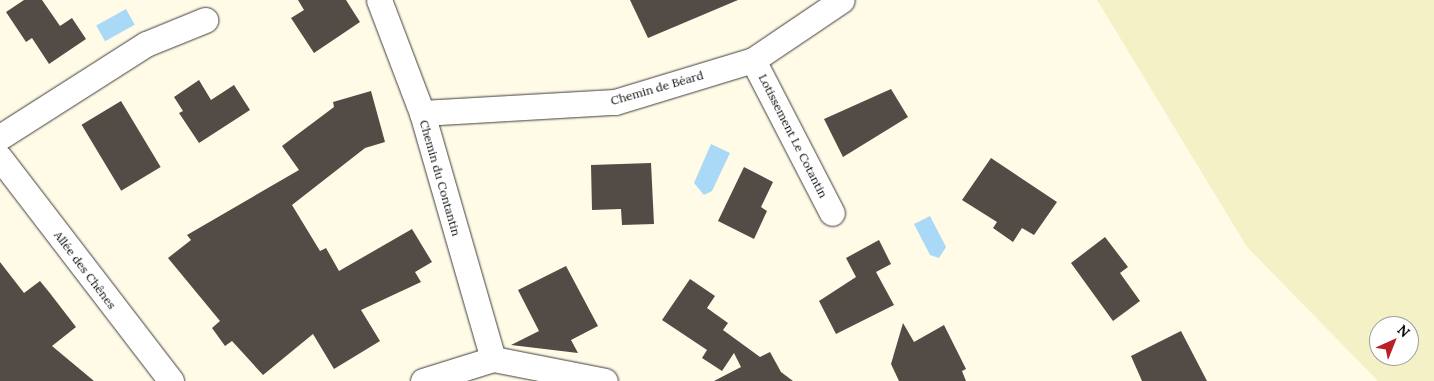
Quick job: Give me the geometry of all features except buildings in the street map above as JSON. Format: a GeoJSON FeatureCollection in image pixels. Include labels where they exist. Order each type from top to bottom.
{"type":"FeatureCollection","features":[{"type":"Feature","properties":{"kind":"street","name":"Chemin du Contantin"},"geometry":{"type":"LineString","coordinates":[[379,0],[422,113],[493,359]]}},
{"type":"Feature","properties":{"kind":"street","name":"Chemin de Béard"},"geometry":{"type":"LineString","coordinates":[[422,113],[615,102],[754,60],[842,0]]}},
{"type":"Feature","properties":{"kind":"street"},"geometry":{"type":"LineString","coordinates":[[0,136],[146,44],[205,20]]}},
{"type":"Feature","properties":{"kind":"street","name":"Lotissement Le Cotantin"},"geometry":{"type":"LineString","coordinates":[[754,60],[832,212]]}},
{"type":"Feature","properties":{"kind":"street","name":"Allée des Chênes"},"geometry":{"type":"LineString","coordinates":[[0,158],[171,381]]}},
{"type":"Feature","properties":{"kind":"street"},"geometry":{"type":"LineString","coordinates":[[423,381],[493,359],[605,381]]}},
{"type":"Feature","properties":{"kind":"shaded area"},"geometry":{"type":"Polygon","coordinates":[[[1097,0],[1434,0],[1434,381],[1378,381],[1247,247],[1097,0]]]}},
{"type":"Feature","properties":{"kind":"water"},"geometry":{"type":"Polygon","coordinates":[[[126,9],[135,25],[105,41],[96,25],[126,9]]]}},
{"type":"Feature","properties":{"kind":"water"},"geometry":{"type":"Polygon","coordinates":[[[711,144],[730,153],[712,191],[704,195],[694,183],[711,144]]]}},
{"type":"Feature","properties":{"kind":"water"},"geometry":{"type":"Polygon","coordinates":[[[930,216],[946,247],[939,258],[930,255],[914,224],[930,216]]]}}]}
